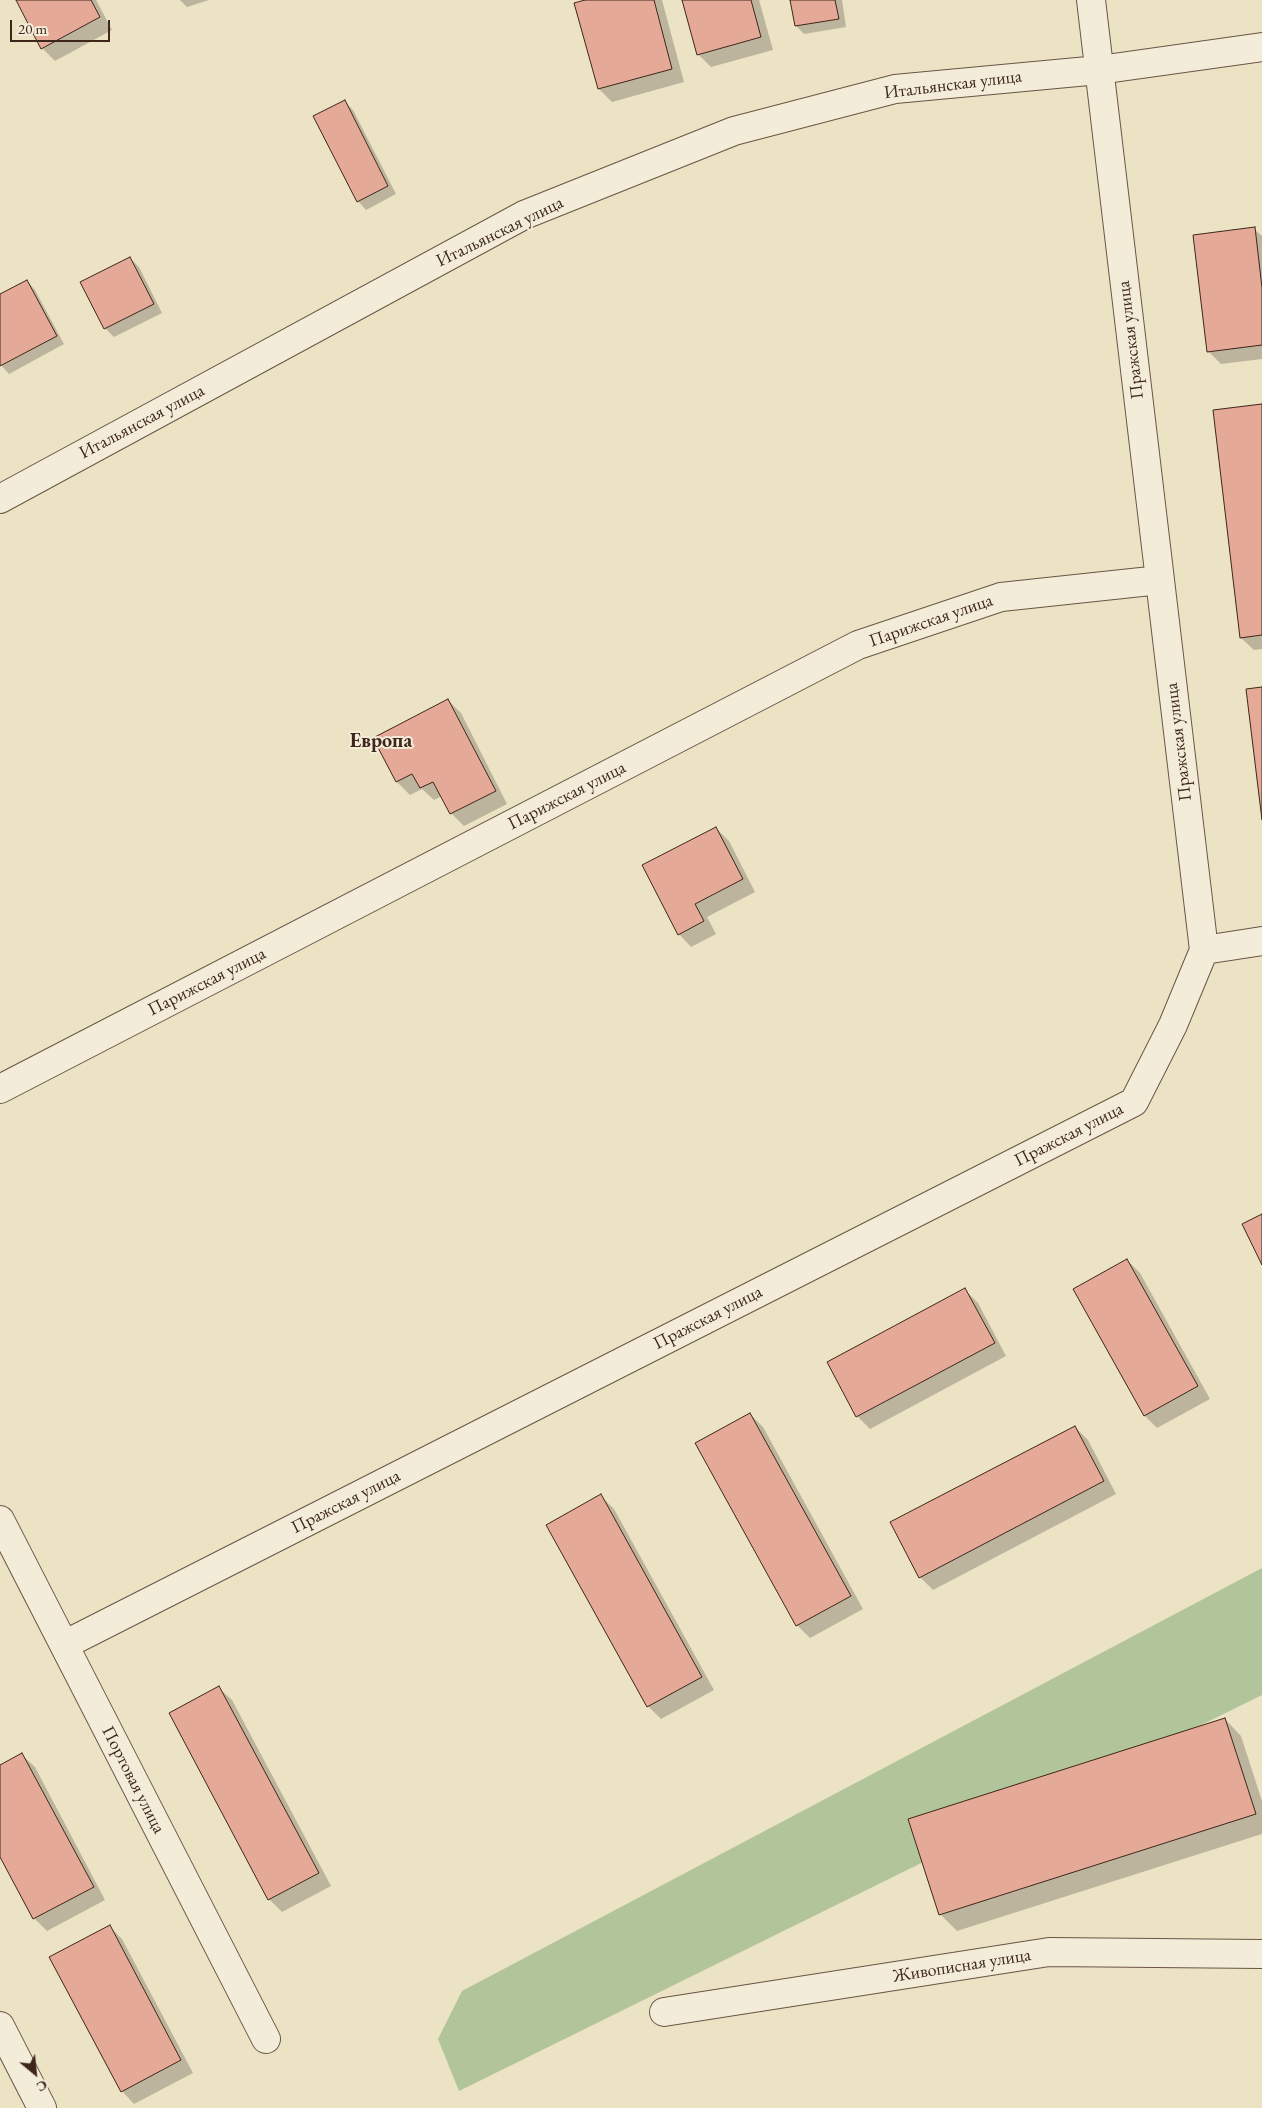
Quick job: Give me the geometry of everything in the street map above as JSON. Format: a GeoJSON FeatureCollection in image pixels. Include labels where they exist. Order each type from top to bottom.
{"type":"FeatureCollection","features":[{"type":"Feature","properties":{"kind":"street","name":"Пражская улица"},"geometry":{"type":"LineString","coordinates":[[64,1645],[1134,1102],[1173,1025],[1204,950],[1090,0]]}},
{"type":"Feature","properties":{"kind":"street"},"geometry":{"type":"LineString","coordinates":[[1099,70],[1262,47]]}},
{"type":"Feature","properties":{"kind":"street","name":"Итальянская улица"},"geometry":{"type":"LineString","coordinates":[[0,499],[524,215],[734,131],[895,89],[1099,70]]}},
{"type":"Feature","properties":{"kind":"street","name":"Парижская улица"},"geometry":{"type":"LineString","coordinates":[[0,1089],[858,645],[1001,597],[1160,580]]}},
{"type":"Feature","properties":{"kind":"street"},"geometry":{"type":"LineString","coordinates":[[1204,950],[1262,941]]}},
{"type":"Feature","properties":{"kind":"street","name":"Портовая улица"},"geometry":{"type":"LineString","coordinates":[[0,1520],[266,2039]]}},
{"type":"Feature","properties":{"kind":"street","name":"Живописная улица"},"geometry":{"type":"LineString","coordinates":[[664,2012],[1049,1952],[1262,1954]]}},
{"type":"Feature","properties":{"kind":"street"},"geometry":{"type":"LineString","coordinates":[[0,2026],[42,2108]]}},
{"type":"Feature","properties":{"kind":"green space"},"geometry":{"type":"Polygon","coordinates":[[[1262,1568],[1262,1695],[459,2091],[438,2039],[462,1991],[1262,1568]]]}},
{"type":"Feature","properties":{"kind":"building"},"geometry":{"type":"Polygon","coordinates":[[[16,0],[91,0],[100,17],[41,49],[16,0]]]}},
{"type":"Feature","properties":{"kind":"building"},"geometry":{"type":"Polygon","coordinates":[[[585,0],[654,0],[672,69],[598,89],[574,3],[585,0]]]}},
{"type":"Feature","properties":{"kind":"building"},"geometry":{"type":"Polygon","coordinates":[[[682,0],[751,0],[761,37],[697,55],[682,0]]]}},
{"type":"Feature","properties":{"kind":"building"},"geometry":{"type":"Polygon","coordinates":[[[790,0],[835,0],[839,19],[795,26],[790,0]]]}},
{"type":"Feature","properties":{"kind":"building"},"geometry":{"type":"Polygon","coordinates":[[[345,100],[388,186],[357,202],[313,116],[345,100]]]}},
{"type":"Feature","properties":{"kind":"building"},"geometry":{"type":"Polygon","coordinates":[[[1255,227],[1262,288],[1262,345],[1207,352],[1193,235],[1255,227]]]}},
{"type":"Feature","properties":{"kind":"building"},"geometry":{"type":"Polygon","coordinates":[[[130,257],[154,304],[104,329],[80,282],[130,257]]]}},
{"type":"Feature","properties":{"kind":"building"},"geometry":{"type":"Polygon","coordinates":[[[27,280],[57,336],[0,366],[0,294],[27,280]]]}},
{"type":"Feature","properties":{"kind":"building"},"geometry":{"type":"Polygon","coordinates":[[[1262,404],[1262,635],[1240,638],[1213,410],[1262,404]]]}},
{"type":"Feature","properties":{"kind":"building"},"geometry":{"type":"Polygon","coordinates":[[[1262,687],[1262,820],[1246,689],[1262,687]]]}},
{"type":"Feature","properties":{"kind":"building"},"geometry":{"type":"Polygon","coordinates":[[[448,699],[496,791],[450,814],[433,782],[420,788],[412,774],[396,782],[373,738],[448,699]]]}},
{"type":"Feature","properties":{"kind":"building"},"geometry":{"type":"Polygon","coordinates":[[[716,827],[743,879],[695,904],[704,921],[678,935],[642,865],[716,827]]]}},
{"type":"Feature","properties":{"kind":"building"},"geometry":{"type":"Polygon","coordinates":[[[1262,1214],[1262,1265],[1242,1224],[1262,1214]]]}},
{"type":"Feature","properties":{"kind":"building"},"geometry":{"type":"Polygon","coordinates":[[[1127,1259],[1198,1386],[1144,1416],[1073,1289],[1127,1259]]]}},
{"type":"Feature","properties":{"kind":"building"},"geometry":{"type":"Polygon","coordinates":[[[965,1288],[995,1343],[856,1417],[827,1362],[965,1288]]]}},
{"type":"Feature","properties":{"kind":"building"},"geometry":{"type":"Polygon","coordinates":[[[750,1413],[851,1596],[796,1626],[695,1443],[750,1413]]]}},
{"type":"Feature","properties":{"kind":"building"},"geometry":{"type":"Polygon","coordinates":[[[1075,1426],[1104,1481],[919,1578],[890,1522],[1075,1426]]]}},
{"type":"Feature","properties":{"kind":"building"},"geometry":{"type":"Polygon","coordinates":[[[601,1494],[702,1677],[647,1707],[546,1525],[601,1494]]]}},
{"type":"Feature","properties":{"kind":"building"},"geometry":{"type":"Polygon","coordinates":[[[219,1686],[319,1873],[268,1900],[169,1713],[219,1686]]]}},
{"type":"Feature","properties":{"kind":"building"},"geometry":{"type":"Polygon","coordinates":[[[1225,1718],[1256,1814],[939,1915],[908,1819],[1225,1718]]]}},
{"type":"Feature","properties":{"kind":"building"},"geometry":{"type":"Polygon","coordinates":[[[22,1753],[94,1887],[33,1919],[0,1857],[0,1765],[22,1753]]]}},
{"type":"Feature","properties":{"kind":"building"},"geometry":{"type":"Polygon","coordinates":[[[110,1925],[181,2060],[121,2092],[49,1957],[110,1925]]]}},
{"type":"Feature","properties":{"kind":"district","name":"Европа"},"geometry":{"type":"Point","coordinates":[381,742]}}]}
